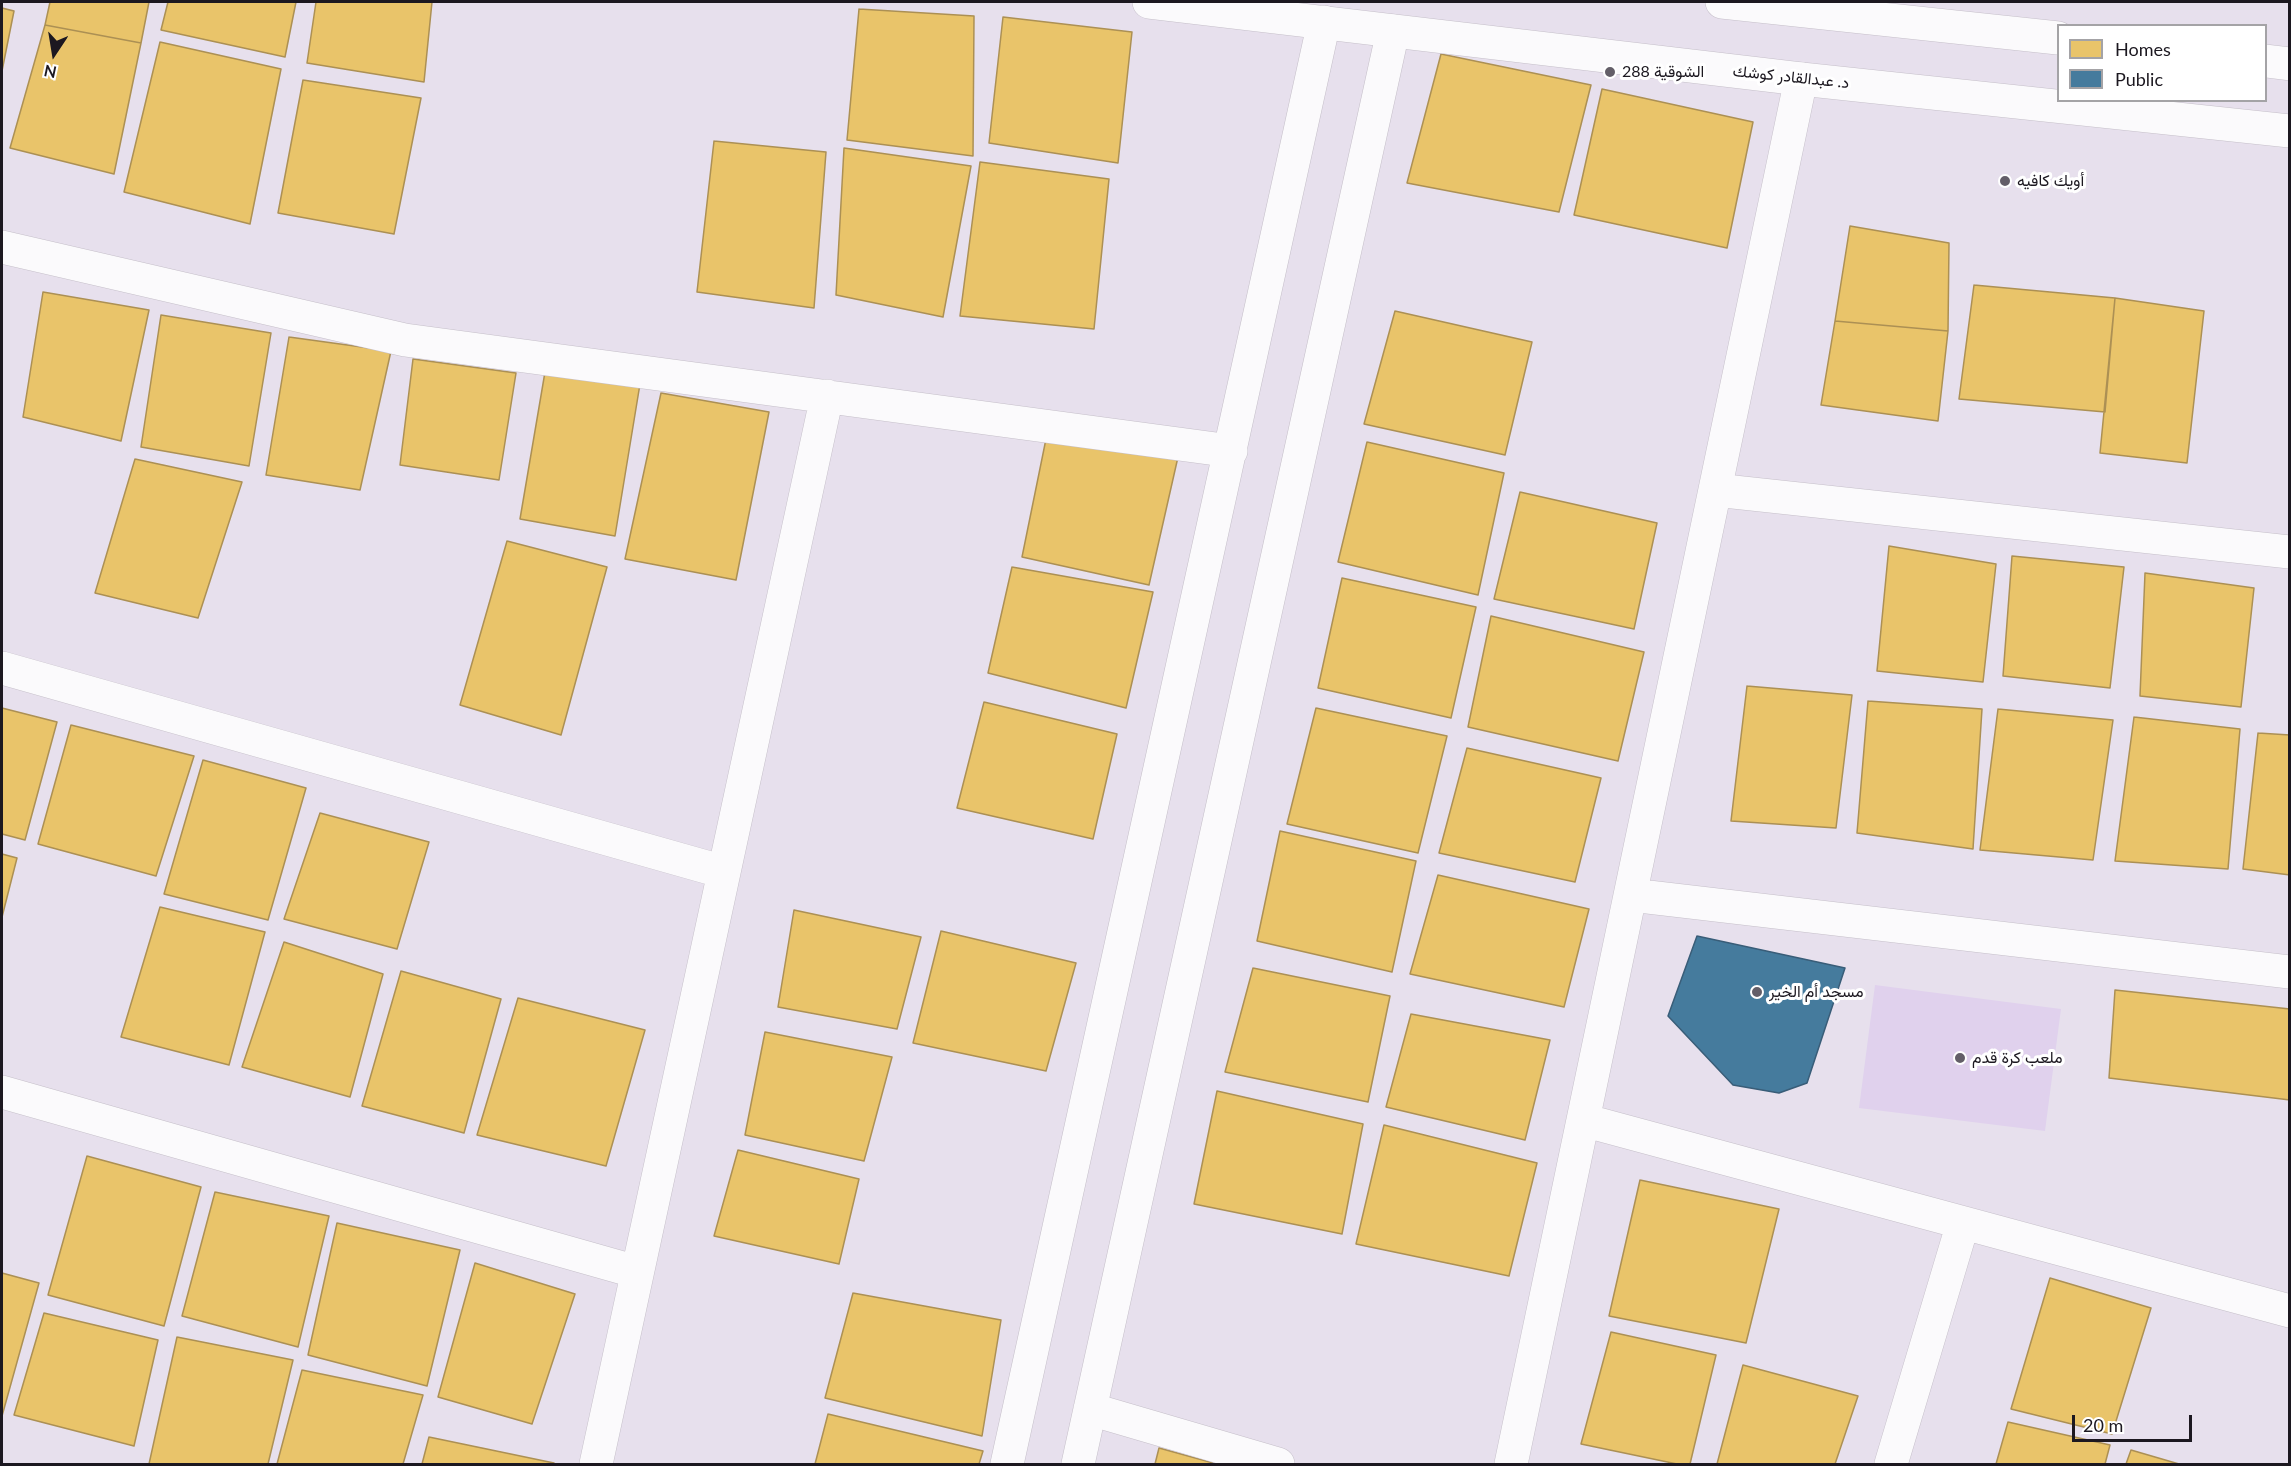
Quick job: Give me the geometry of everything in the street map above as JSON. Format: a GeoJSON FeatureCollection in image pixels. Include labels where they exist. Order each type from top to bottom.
{"type":"FeatureCollection","features":[{"type":"Feature","properties":{"kind":"street","name":"د. عبدالقادر كوشك"},"geometry":{"type":"LineString","coordinates":[[1149,2],[1802,79],[2289,131]]}},
{"type":"Feature","properties":{"kind":"street"},"geometry":{"type":"LineString","coordinates":[[1722,2],[2057,38]]}},
{"type":"Feature","properties":{"kind":"street"},"geometry":{"type":"LineString","coordinates":[[1007,1464],[1324,22]]}},
{"type":"Feature","properties":{"kind":"street"},"geometry":{"type":"LineString","coordinates":[[1078,1464],[1393,31]]}},
{"type":"Feature","properties":{"kind":"street"},"geometry":{"type":"LineString","coordinates":[[2267,61],[2289,64]]}},
{"type":"Feature","properties":{"kind":"street"},"geometry":{"type":"LineString","coordinates":[[1511,1464],[1802,79]]}},
{"type":"Feature","properties":{"kind":"street"},"geometry":{"type":"LineString","coordinates":[[2,247],[405,340],[1231,451]]}},
{"type":"Feature","properties":{"kind":"street"},"geometry":{"type":"LineString","coordinates":[[596,1464],[827,396]]}},
{"type":"Feature","properties":{"kind":"street"},"geometry":{"type":"LineString","coordinates":[[1715,490],[2289,552]]}},
{"type":"Feature","properties":{"kind":"street"},"geometry":{"type":"LineString","coordinates":[[2,668],[724,872]]}},
{"type":"Feature","properties":{"kind":"street"},"geometry":{"type":"LineString","coordinates":[[1631,895],[2289,972]]}},
{"type":"Feature","properties":{"kind":"street"},"geometry":{"type":"LineString","coordinates":[[2,1092],[637,1272]]}},
{"type":"Feature","properties":{"kind":"street"},"geometry":{"type":"LineString","coordinates":[[1583,1119],[2289,1311]]}},
{"type":"Feature","properties":{"kind":"street"},"geometry":{"type":"LineString","coordinates":[[1891,1464],[1963,1223]]}},
{"type":"Feature","properties":{"kind":"street"},"geometry":{"type":"LineString","coordinates":[[1090,1409],[1278,1464]]}},
{"type":"Feature","properties":{"kind":"shaded area","name":"ملعب كرة قدم"},"geometry":{"type":"Polygon","coordinates":[[[1875,985],[2061,1009],[2045,1131],[1859,1108],[1875,985]]]}},
{"type":"Feature","properties":{"kind":"building: Homes"},"geometry":{"type":"Polygon","coordinates":[[[50,2],[149,2],[141,43],[45,25],[50,2]]]}},
{"type":"Feature","properties":{"kind":"building: Homes"},"geometry":{"type":"Polygon","coordinates":[[[168,2],[296,2],[285,57],[161,30],[168,2]]]}},
{"type":"Feature","properties":{"kind":"building: Homes"},"geometry":{"type":"Polygon","coordinates":[[[316,2],[432,2],[424,82],[307,63],[316,2]]]}},
{"type":"Feature","properties":{"kind":"building: Homes"},"geometry":{"type":"Polygon","coordinates":[[[2,8],[14,11],[2,71],[2,8]]]}},
{"type":"Feature","properties":{"kind":"building: Homes"},"geometry":{"type":"Polygon","coordinates":[[[859,9],[974,16],[973,156],[847,140],[859,9]]]}},
{"type":"Feature","properties":{"kind":"building: Homes"},"geometry":{"type":"Polygon","coordinates":[[[1003,17],[1132,32],[1118,163],[989,143],[1003,17]]]}},
{"type":"Feature","properties":{"kind":"building: Homes"},"geometry":{"type":"Polygon","coordinates":[[[45,25],[141,43],[114,174],[10,148],[45,25]]]}},
{"type":"Feature","properties":{"kind":"building: Homes"},"geometry":{"type":"Polygon","coordinates":[[[160,42],[281,69],[250,224],[124,192],[160,42]]]}},
{"type":"Feature","properties":{"kind":"building: Homes"},"geometry":{"type":"Polygon","coordinates":[[[1441,54],[1591,85],[1559,212],[1407,183],[1441,54]]]}},
{"type":"Feature","properties":{"kind":"building: Homes"},"geometry":{"type":"Polygon","coordinates":[[[303,80],[421,98],[394,234],[278,213],[303,80]]]}},
{"type":"Feature","properties":{"kind":"building: Homes"},"geometry":{"type":"Polygon","coordinates":[[[1602,89],[1753,122],[1727,248],[1574,215],[1602,89]]]}},
{"type":"Feature","properties":{"kind":"building: Homes"},"geometry":{"type":"Polygon","coordinates":[[[714,141],[826,152],[814,308],[697,292],[714,141]]]}},
{"type":"Feature","properties":{"kind":"building: Homes"},"geometry":{"type":"Polygon","coordinates":[[[844,148],[971,166],[943,317],[836,295],[844,148]]]}},
{"type":"Feature","properties":{"kind":"building: Homes"},"geometry":{"type":"Polygon","coordinates":[[[980,162],[1109,179],[1094,329],[960,316],[980,162]]]}},
{"type":"Feature","properties":{"kind":"building: Homes"},"geometry":{"type":"Polygon","coordinates":[[[1850,226],[1949,243],[1948,331],[1835,321],[1850,226]]]}},
{"type":"Feature","properties":{"kind":"building: Homes"},"geometry":{"type":"Polygon","coordinates":[[[1974,285],[2115,298],[2105,412],[1959,399],[1974,285]]]}},
{"type":"Feature","properties":{"kind":"building: Homes"},"geometry":{"type":"Polygon","coordinates":[[[43,292],[149,310],[121,441],[23,417],[43,292]]]}},
{"type":"Feature","properties":{"kind":"building: Homes"},"geometry":{"type":"Polygon","coordinates":[[[2115,298],[2204,311],[2187,463],[2100,453],[2115,298]]]}},
{"type":"Feature","properties":{"kind":"building: Homes"},"geometry":{"type":"Polygon","coordinates":[[[1395,311],[1532,342],[1505,455],[1364,424],[1395,311]]]}},
{"type":"Feature","properties":{"kind":"building: Homes"},"geometry":{"type":"Polygon","coordinates":[[[161,315],[271,333],[249,466],[141,447],[161,315]]]}},
{"type":"Feature","properties":{"kind":"building: Homes"},"geometry":{"type":"Polygon","coordinates":[[[1835,321],[1948,331],[1938,421],[1821,405],[1835,321]]]}},
{"type":"Feature","properties":{"kind":"building: Homes"},"geometry":{"type":"Polygon","coordinates":[[[289,337],[391,351],[360,490],[266,475],[289,337]]]}},
{"type":"Feature","properties":{"kind":"building: Homes"},"geometry":{"type":"Polygon","coordinates":[[[413,359],[516,373],[499,480],[400,465],[413,359]]]}},
{"type":"Feature","properties":{"kind":"building: Homes"},"geometry":{"type":"Polygon","coordinates":[[[545,372],[640,384],[615,536],[520,519],[545,372]]]}},
{"type":"Feature","properties":{"kind":"building: Homes"},"geometry":{"type":"Polygon","coordinates":[[[661,393],[769,412],[736,580],[625,559],[661,393]]]}},
{"type":"Feature","properties":{"kind":"building: Homes"},"geometry":{"type":"Polygon","coordinates":[[[1046,439],[1178,457],[1149,585],[1022,557],[1046,439]]]}},
{"type":"Feature","properties":{"kind":"building: Homes"},"geometry":{"type":"Polygon","coordinates":[[[1367,442],[1504,473],[1478,595],[1338,562],[1367,442]]]}},
{"type":"Feature","properties":{"kind":"building: Homes"},"geometry":{"type":"Polygon","coordinates":[[[135,459],[242,482],[198,618],[95,593],[135,459]]]}},
{"type":"Feature","properties":{"kind":"building: Homes"},"geometry":{"type":"Polygon","coordinates":[[[1520,492],[1657,523],[1634,629],[1494,599],[1520,492]]]}},
{"type":"Feature","properties":{"kind":"building: Homes"},"geometry":{"type":"Polygon","coordinates":[[[507,541],[607,567],[561,735],[460,705],[507,541]]]}},
{"type":"Feature","properties":{"kind":"building: Homes"},"geometry":{"type":"Polygon","coordinates":[[[1889,546],[1996,564],[1983,682],[1877,671],[1889,546]]]}},
{"type":"Feature","properties":{"kind":"building: Homes"},"geometry":{"type":"Polygon","coordinates":[[[2012,556],[2124,567],[2110,688],[2003,676],[2012,556]]]}},
{"type":"Feature","properties":{"kind":"building: Homes"},"geometry":{"type":"Polygon","coordinates":[[[1012,567],[1153,592],[1126,708],[988,673],[1012,567]]]}},
{"type":"Feature","properties":{"kind":"building: Homes"},"geometry":{"type":"Polygon","coordinates":[[[2145,573],[2254,588],[2241,707],[2140,696],[2145,573]]]}},
{"type":"Feature","properties":{"kind":"building: Homes"},"geometry":{"type":"Polygon","coordinates":[[[1342,578],[1476,607],[1451,718],[1318,688],[1342,578]]]}},
{"type":"Feature","properties":{"kind":"building: Homes"},"geometry":{"type":"Polygon","coordinates":[[[1491,616],[1644,652],[1618,761],[1468,727],[1491,616]]]}},
{"type":"Feature","properties":{"kind":"building: Homes"},"geometry":{"type":"Polygon","coordinates":[[[1747,686],[1852,695],[1836,828],[1731,821],[1747,686]]]}},
{"type":"Feature","properties":{"kind":"building: Homes"},"geometry":{"type":"Polygon","coordinates":[[[1868,701],[1982,709],[1973,849],[1857,833],[1868,701]]]}},
{"type":"Feature","properties":{"kind":"building: Homes"},"geometry":{"type":"Polygon","coordinates":[[[984,702],[1117,734],[1093,839],[957,808],[984,702]]]}},
{"type":"Feature","properties":{"kind":"building: Homes"},"geometry":{"type":"Polygon","coordinates":[[[2,708],[57,722],[25,840],[2,834],[2,708]]]}},
{"type":"Feature","properties":{"kind":"building: Homes"},"geometry":{"type":"Polygon","coordinates":[[[1316,708],[1447,736],[1418,853],[1287,824],[1316,708]]]}},
{"type":"Feature","properties":{"kind":"building: Homes"},"geometry":{"type":"Polygon","coordinates":[[[1998,709],[2113,720],[2093,860],[1980,850],[1998,709]]]}},
{"type":"Feature","properties":{"kind":"building: Homes"},"geometry":{"type":"Polygon","coordinates":[[[2134,717],[2240,729],[2228,869],[2115,861],[2134,717]]]}},
{"type":"Feature","properties":{"kind":"building: Homes"},"geometry":{"type":"Polygon","coordinates":[[[71,725],[194,756],[156,876],[38,844],[71,725]]]}},
{"type":"Feature","properties":{"kind":"building: Homes"},"geometry":{"type":"Polygon","coordinates":[[[2258,733],[2290,735],[2290,875],[2243,869],[2258,733]]]}},
{"type":"Feature","properties":{"kind":"building: Homes"},"geometry":{"type":"Polygon","coordinates":[[[1467,748],[1601,778],[1575,882],[1439,853],[1467,748]]]}},
{"type":"Feature","properties":{"kind":"building: Homes"},"geometry":{"type":"Polygon","coordinates":[[[203,760],[306,788],[268,920],[164,894],[203,760]]]}},
{"type":"Feature","properties":{"kind":"building: Homes"},"geometry":{"type":"Polygon","coordinates":[[[320,813],[429,842],[397,949],[284,919],[320,813]]]}},
{"type":"Feature","properties":{"kind":"building: Homes"},"geometry":{"type":"Polygon","coordinates":[[[1280,831],[1416,861],[1392,972],[1257,941],[1280,831]]]}},
{"type":"Feature","properties":{"kind":"building: Homes"},"geometry":{"type":"Polygon","coordinates":[[[2,854],[17,858],[2,917],[2,854]]]}},
{"type":"Feature","properties":{"kind":"building: Homes"},"geometry":{"type":"Polygon","coordinates":[[[1438,875],[1589,909],[1564,1007],[1410,974],[1438,875]]]}},
{"type":"Feature","properties":{"kind":"building: Homes"},"geometry":{"type":"Polygon","coordinates":[[[160,907],[265,932],[229,1065],[121,1037],[160,907]]]}},
{"type":"Feature","properties":{"kind":"building: Homes"},"geometry":{"type":"Polygon","coordinates":[[[794,910],[921,937],[897,1029],[778,1007],[794,910]]]}},
{"type":"Feature","properties":{"kind":"building: Homes"},"geometry":{"type":"Polygon","coordinates":[[[941,931],[1076,963],[1046,1071],[913,1043],[941,931]]]}},
{"type":"Feature","properties":{"kind":"building: Homes"},"geometry":{"type":"Polygon","coordinates":[[[284,942],[383,974],[350,1097],[242,1067],[284,942]]]}},
{"type":"Feature","properties":{"kind":"building: Homes"},"geometry":{"type":"Polygon","coordinates":[[[1253,968],[1390,996],[1368,1102],[1225,1072],[1253,968]]]}},
{"type":"Feature","properties":{"kind":"building: Homes"},"geometry":{"type":"Polygon","coordinates":[[[401,971],[501,999],[464,1133],[362,1106],[401,971]]]}},
{"type":"Feature","properties":{"kind":"building: Homes"},"geometry":{"type":"Polygon","coordinates":[[[2115,990],[2290,1009],[2290,1100],[2109,1078],[2115,990]]]}},
{"type":"Feature","properties":{"kind":"building: Homes"},"geometry":{"type":"Polygon","coordinates":[[[518,998],[645,1030],[606,1166],[477,1135],[518,998]]]}},
{"type":"Feature","properties":{"kind":"building: Homes"},"geometry":{"type":"Polygon","coordinates":[[[1411,1014],[1550,1040],[1525,1140],[1386,1107],[1411,1014]]]}},
{"type":"Feature","properties":{"kind":"building: Homes"},"geometry":{"type":"Polygon","coordinates":[[[765,1032],[892,1057],[864,1161],[745,1135],[765,1032]]]}},
{"type":"Feature","properties":{"kind":"building: Homes"},"geometry":{"type":"Polygon","coordinates":[[[1217,1091],[1363,1124],[1342,1234],[1194,1204],[1217,1091]]]}},
{"type":"Feature","properties":{"kind":"building: Homes"},"geometry":{"type":"Polygon","coordinates":[[[1384,1125],[1537,1163],[1509,1276],[1356,1244],[1384,1125]]]}},
{"type":"Feature","properties":{"kind":"building: Homes"},"geometry":{"type":"Polygon","coordinates":[[[738,1150],[859,1179],[839,1264],[714,1236],[738,1150]]]}},
{"type":"Feature","properties":{"kind":"building: Homes"},"geometry":{"type":"Polygon","coordinates":[[[87,1156],[201,1187],[164,1326],[48,1295],[87,1156]]]}},
{"type":"Feature","properties":{"kind":"building: Homes"},"geometry":{"type":"Polygon","coordinates":[[[1640,1180],[1779,1209],[1746,1343],[1609,1316],[1640,1180]]]}},
{"type":"Feature","properties":{"kind":"building: Homes"},"geometry":{"type":"Polygon","coordinates":[[[215,1192],[329,1216],[298,1347],[182,1316],[215,1192]]]}},
{"type":"Feature","properties":{"kind":"building: Homes"},"geometry":{"type":"Polygon","coordinates":[[[337,1223],[460,1250],[427,1386],[308,1355],[337,1223]]]}},
{"type":"Feature","properties":{"kind":"building: Homes"},"geometry":{"type":"Polygon","coordinates":[[[475,1263],[575,1294],[532,1424],[438,1397],[475,1263]]]}},
{"type":"Feature","properties":{"kind":"building: Homes"},"geometry":{"type":"Polygon","coordinates":[[[2,1273],[39,1283],[2,1416],[2,1273]]]}},
{"type":"Feature","properties":{"kind":"building: Homes"},"geometry":{"type":"Polygon","coordinates":[[[2050,1278],[2151,1308],[2112,1434],[2011,1409],[2050,1278]]]}},
{"type":"Feature","properties":{"kind":"building: Homes"},"geometry":{"type":"Polygon","coordinates":[[[853,1293],[1001,1320],[982,1436],[825,1398],[853,1293]]]}},
{"type":"Feature","properties":{"kind":"building: Homes"},"geometry":{"type":"Polygon","coordinates":[[[44,1313],[158,1340],[134,1446],[14,1415],[44,1313]]]}},
{"type":"Feature","properties":{"kind":"building: Homes"},"geometry":{"type":"Polygon","coordinates":[[[1611,1332],[1716,1355],[1690,1464],[1677,1464],[1581,1444],[1611,1332]]]}},
{"type":"Feature","properties":{"kind":"building: Homes"},"geometry":{"type":"Polygon","coordinates":[[[177,1337],[293,1360],[268,1464],[149,1464],[177,1337]]]}},
{"type":"Feature","properties":{"kind":"building: Homes"},"geometry":{"type":"Polygon","coordinates":[[[1743,1365],[1858,1396],[1835,1464],[1717,1464],[1743,1365]]]}},
{"type":"Feature","properties":{"kind":"building: Homes"},"geometry":{"type":"Polygon","coordinates":[[[302,1370],[423,1395],[403,1464],[277,1464],[302,1370]]]}},
{"type":"Feature","properties":{"kind":"building: Homes"},"geometry":{"type":"Polygon","coordinates":[[[828,1414],[983,1451],[979,1464],[815,1464],[828,1414]]]}},
{"type":"Feature","properties":{"kind":"building: Homes"},"geometry":{"type":"Polygon","coordinates":[[[2008,1422],[2110,1445],[2105,1464],[1996,1464],[2008,1422]]]}},
{"type":"Feature","properties":{"kind":"building: Homes"},"geometry":{"type":"Polygon","coordinates":[[[429,1437],[554,1463],[422,1464],[429,1437]]]}},
{"type":"Feature","properties":{"kind":"building: Homes"},"geometry":{"type":"Polygon","coordinates":[[[1159,1448],[1217,1464],[1155,1464],[1159,1448]]]}},
{"type":"Feature","properties":{"kind":"building: Homes"},"geometry":{"type":"Polygon","coordinates":[[[2131,1450],[2179,1464],[2126,1464],[2131,1450]]]}},
{"type":"Feature","properties":{"kind":"building: Public","name":"مسجد أم الخير"},"geometry":{"type":"Polygon","coordinates":[[[1697,936],[1845,968],[1807,1083],[1779,1093],[1733,1085],[1668,1016],[1697,936]]]}},
{"type":"Feature","properties":{"kind":"place","name":"الشوقية 288"},"geometry":{"type":"Point","coordinates":[1610,72]}},
{"type":"Feature","properties":{"kind":"place","name":"أويك كافيه"},"geometry":{"type":"Point","coordinates":[2005,181]}},
{"type":"Feature","properties":{"kind":"place","name":"مسجد أم الخير"},"geometry":{"type":"Point","coordinates":[1757,992]}},
{"type":"Feature","properties":{"kind":"place","name":"ملعب كرة قدم"},"geometry":{"type":"Point","coordinates":[1960,1058]}}]}
